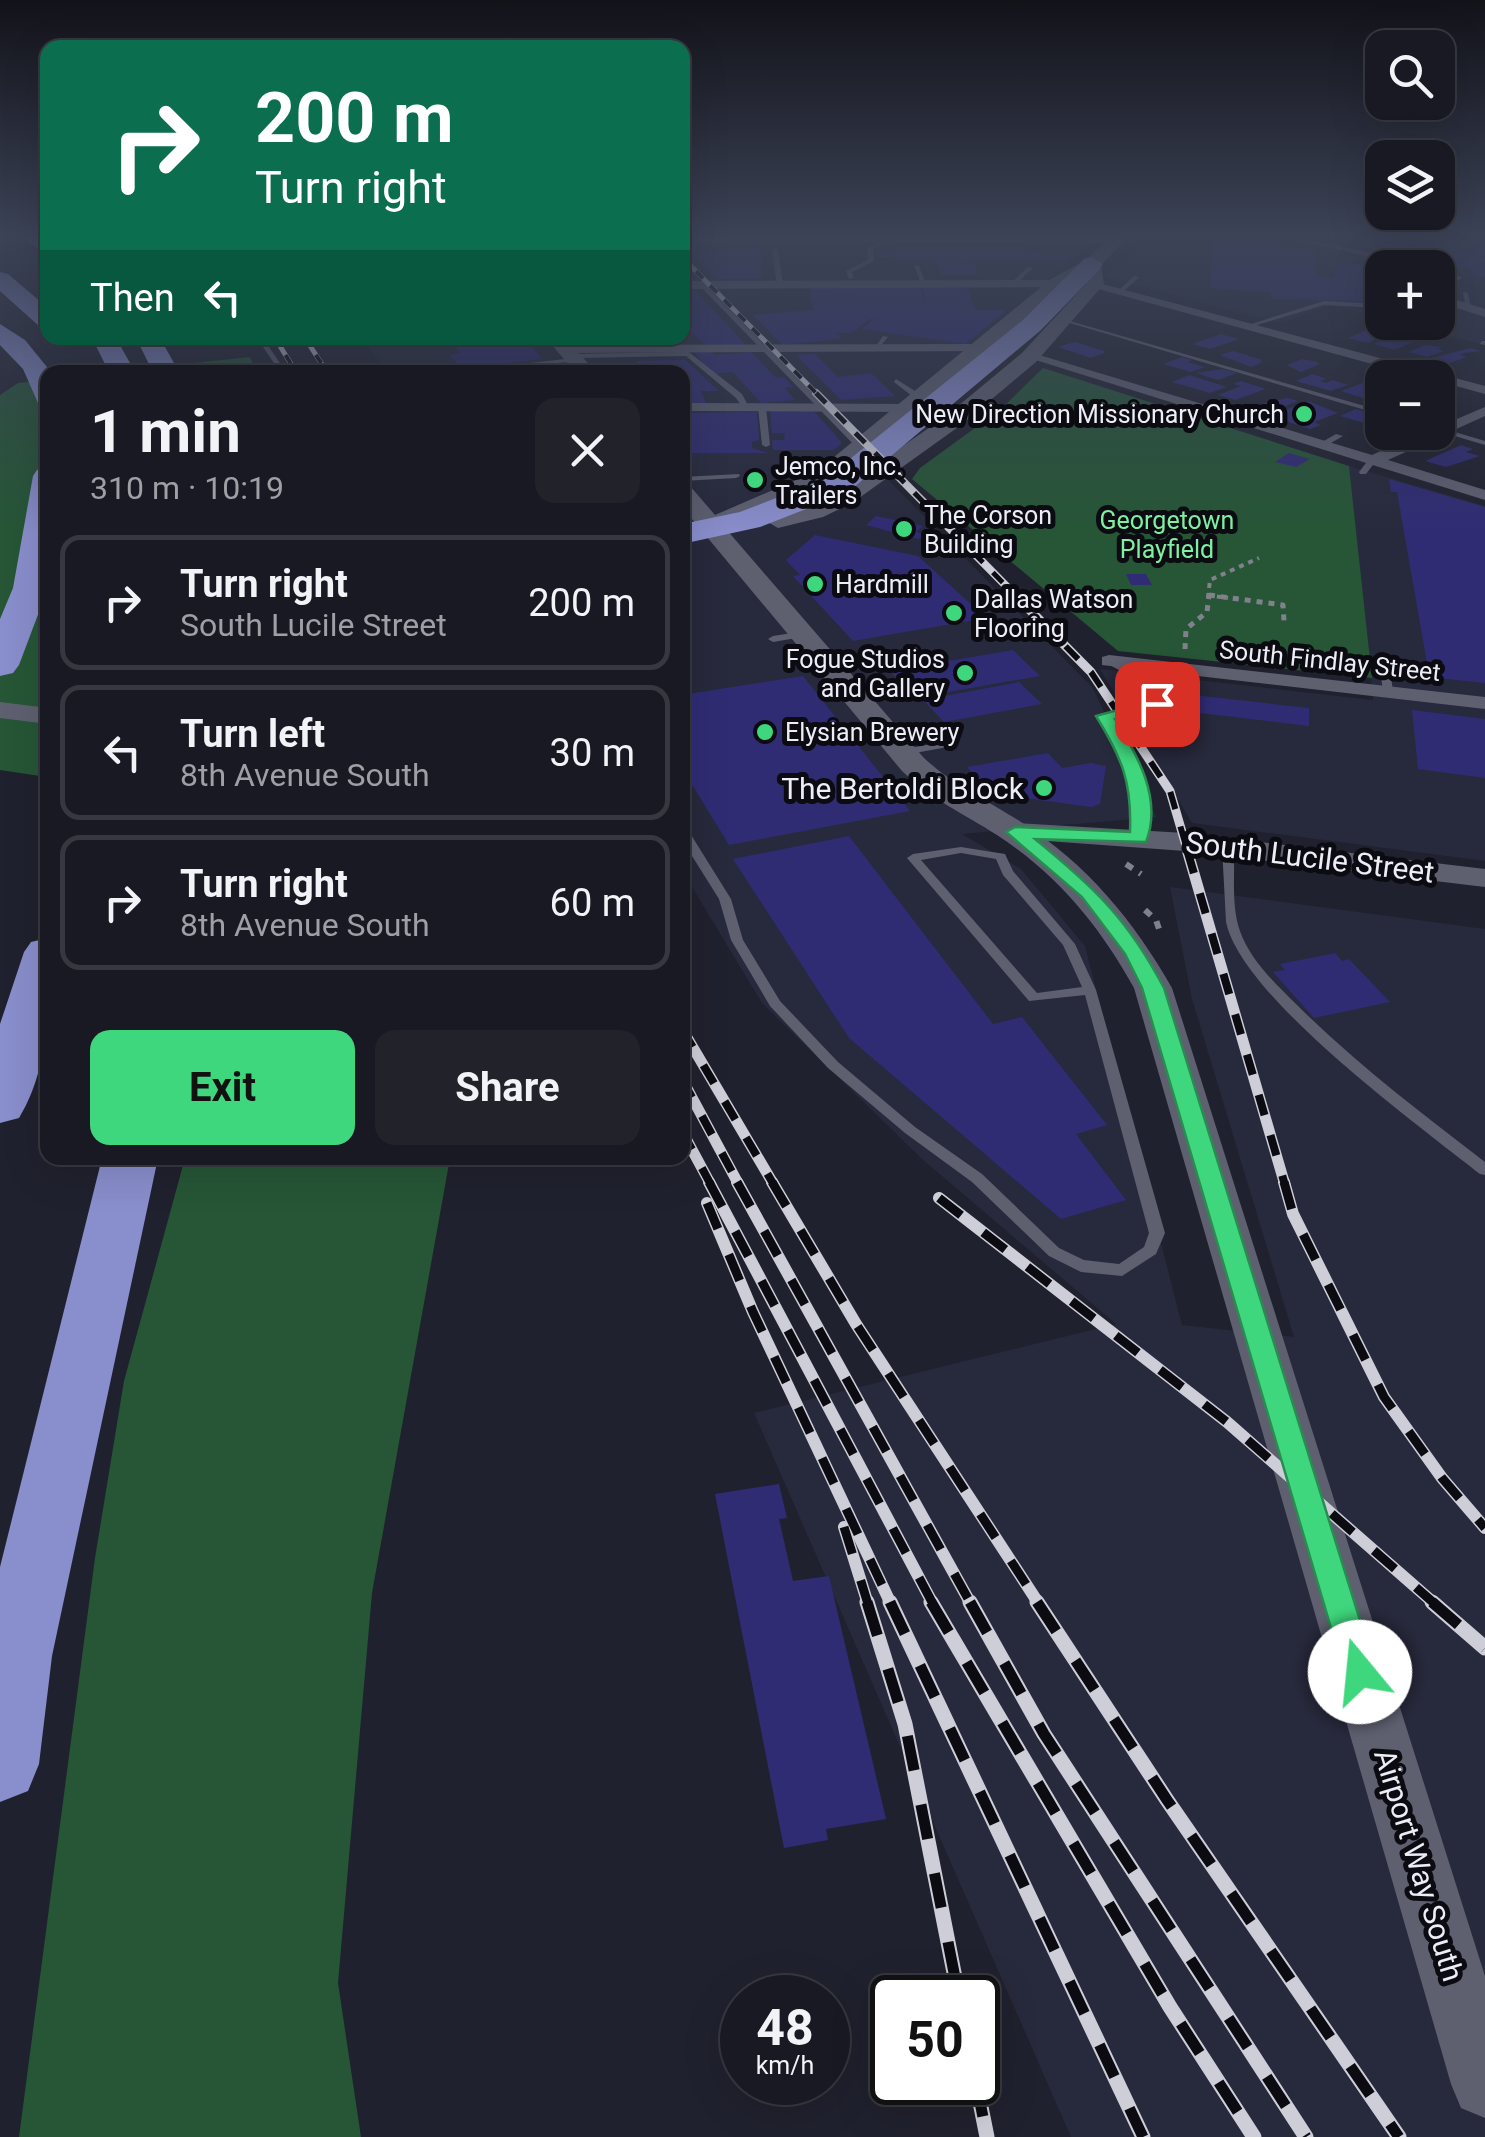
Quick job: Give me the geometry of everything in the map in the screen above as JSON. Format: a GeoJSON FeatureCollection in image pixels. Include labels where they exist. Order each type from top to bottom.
{"type":"FeatureCollection","features":[{"type":"Feature","properties":{"kind":"highway"},"geometry":{"type":"LineString","coordinates":[[3,335],[40,374]]}},
{"type":"Feature","properties":{"kind":"highway"},"geometry":{"type":"LineString","coordinates":[[690,532],[750,520],[804,501],[852,476],[1020,335]]}},
{"type":"Feature","properties":{"kind":"highway"},"geometry":{"type":"LineString","coordinates":[[0,665],[39,572]]}},
{"type":"Feature","properties":{"kind":"highway"},"geometry":{"type":"LineString","coordinates":[[0,1105],[40,978]]}},
{"type":"Feature","properties":{"kind":"highway"},"geometry":{"type":"LineString","coordinates":[[0,1764],[15,1656],[128,1165]]}},
{"type":"Feature","properties":{"kind":"main road"},"geometry":{"type":"LineString","coordinates":[[690,532],[811,486],[977,348],[1000,335]]}},
{"type":"Feature","properties":{"kind":"main road"},"geometry":{"type":"LineString","coordinates":[[690,532],[793,519],[830,508],[978,404],[1031,354],[1042,335]]}},
{"type":"Feature","properties":{"kind":"main road"},"geometry":{"type":"LineString","coordinates":[[885,426],[934,435]]}},
{"type":"Feature","properties":{"kind":"main road","name":"Airport Way South"},"geometry":{"type":"LineString","coordinates":[[690,533],[806,634],[904,752],[946,793],[1008,844],[1089,893],[1134,952],[1153,988],[1485,2084]]}},
{"type":"Feature","properties":{"kind":"street"},"geometry":{"type":"LineString","coordinates":[[1280,335],[1485,390]]}},
{"type":"Feature","properties":{"kind":"street"},"geometry":{"type":"LineString","coordinates":[[570,350],[682,351],[880,342],[977,348]]}},
{"type":"Feature","properties":{"kind":"street"},"geometry":{"type":"LineString","coordinates":[[1031,354],[1320,445],[1368,467],[1485,495]]}},
{"type":"Feature","properties":{"kind":"street"},"geometry":{"type":"LineString","coordinates":[[690,407],[914,403]]}},
{"type":"Feature","properties":{"kind":"street"},"geometry":{"type":"LineString","coordinates":[[1455,423],[1485,410]]}},
{"type":"Feature","properties":{"kind":"street"},"geometry":{"type":"LineString","coordinates":[[1368,467],[1401,450]]}},
{"type":"Feature","properties":{"kind":"street","name":"South Findlay Street"},"geometry":{"type":"LineString","coordinates":[[1109,661],[1387,684],[1485,704]]}},
{"type":"Feature","properties":{"kind":"street"},"geometry":{"type":"LineString","coordinates":[[0,710],[40,715]]}},
{"type":"Feature","properties":{"kind":"street","name":"South Lucile Street"},"geometry":{"type":"LineString","coordinates":[[1008,844],[1139,838],[1485,878]]}},
{"type":"Feature","properties":{"kind":"lane"},"geometry":{"type":"LineString","coordinates":[[749,335],[862,447]]}},
{"type":"Feature","properties":{"kind":"lane"},"geometry":{"type":"LineString","coordinates":[[1157,335],[1365,407]]}},
{"type":"Feature","properties":{"kind":"lane"},"geometry":{"type":"LineString","coordinates":[[676,345],[754,407],[766,445]]}},
{"type":"Feature","properties":{"kind":"lane"},"geometry":{"type":"LineString","coordinates":[[492,365],[570,350]]}},
{"type":"Feature","properties":{"kind":"lane"},"geometry":{"type":"LineString","coordinates":[[896,381],[914,403]]}},
{"type":"Feature","properties":{"kind":"lane"},"geometry":{"type":"LineString","coordinates":[[1455,435],[1485,443]]}},
{"type":"Feature","properties":{"kind":"lane"},"geometry":{"type":"LineString","coordinates":[[1320,445],[1339,436]]}},
{"type":"Feature","properties":{"kind":"lane"},"geometry":{"type":"LineString","coordinates":[[690,479],[736,476]]}},
{"type":"Feature","properties":{"kind":"lane"},"geometry":{"type":"LineString","coordinates":[[773,640],[806,634]]}},
{"type":"Feature","properties":{"kind":"lane"},"geometry":{"type":"LineString","coordinates":[[830,664],[867,658]]}},
{"type":"Feature","properties":{"kind":"lane"},"geometry":{"type":"LineString","coordinates":[[1109,661],[1158,687],[1157,704],[1105,716],[1128,753],[1141,793],[1139,838]]}},
{"type":"Feature","properties":{"kind":"lane"},"geometry":{"type":"LineString","coordinates":[[904,752],[949,744]]}},
{"type":"Feature","properties":{"kind":"lane"},"geometry":{"type":"LineString","coordinates":[[690,843],[726,899],[737,940],[775,1003],[833,1065],[910,1130],[976,1178],[1054,1252],[1080,1266],[1122,1270],[1151,1250],[1156,1233],[1090,990],[1069,944],[1008,872],[1008,844],[914,858],[1034,998],[1090,990]]}},
{"type":"Feature","properties":{"kind":"lane"},"geometry":{"type":"LineString","coordinates":[[1228,847],[1234,932],[1256,971],[1326,1040],[1485,1170]]}},
{"type":"Feature","properties":{"kind":"path"},"geometry":{"type":"LineString","coordinates":[[1184,670],[1186,629],[1206,612],[1210,580],[1258,558]]}},
{"type":"Feature","properties":{"kind":"path"},"geometry":{"type":"LineString","coordinates":[[1207,595],[1283,606],[1284,621],[1289,622]]}},
{"type":"Feature","properties":{"kind":"shaded area"},"geometry":{"type":"Polygon","coordinates":[[[690,335],[989,335],[908,408],[850,441],[1092,687],[1156,817],[962,834],[1021,869],[1085,946],[1182,1325],[1294,1337],[1192,999],[1170,887],[1485,929],[1485,2137],[1071,2137],[754,1413],[1116,1324],[922,1159],[762,1003],[690,884],[690,365],[382,365],[367,345],[690,345],[690,335]]]}},
{"type":"Feature","properties":{"kind":"shaded area"},"geometry":{"type":"Polygon","coordinates":[[[1455,335],[1485,335],[1485,345],[1455,337],[1455,335]]]}},
{"type":"Feature","properties":{"kind":"shaded area"},"geometry":{"type":"Polygon","coordinates":[[[1349,466],[1485,506],[1485,861],[1192,823],[1100,669],[1373,700],[1349,466]]]}},
{"type":"Feature","properties":{"kind":"green space"},"geometry":{"type":"Polygon","coordinates":[[[250,357],[253,365],[176,365],[250,357]]]}},
{"type":"Feature","properties":{"kind":"green space","name":"Georgetown Playfield"},"geometry":{"type":"Polygon","coordinates":[[[1043,368],[1349,466],[1372,678],[1118,651],[912,479],[920,468],[1001,409],[1043,368]]]}},
{"type":"Feature","properties":{"kind":"green space"},"geometry":{"type":"Polygon","coordinates":[[[40,381],[40,776],[0,770],[0,395],[18,383],[40,381]]]}},
{"type":"Feature","properties":{"kind":"green space"},"geometry":{"type":"Polygon","coordinates":[[[183,1165],[449,1165],[372,1593],[338,1983],[361,2137],[19,2137],[95,1558],[124,1381],[183,1165]]]}},
{"type":"Feature","properties":{"kind":"building"},"geometry":{"type":"Polygon","coordinates":[[[694,335],[737,335],[747,346],[707,346],[694,335]]]}},
{"type":"Feature","properties":{"kind":"building"},"geometry":{"type":"Polygon","coordinates":[[[773,335],[841,337],[837,339],[783,345],[773,335]]]}},
{"type":"Feature","properties":{"kind":"building"},"geometry":{"type":"Polygon","coordinates":[[[901,335],[976,335],[965,344],[901,335]]]}},
{"type":"Feature","properties":{"kind":"building"},"geometry":{"type":"Polygon","coordinates":[[[1219,335],[1239,339],[1210,349],[1192,344],[1219,335]]]}},
{"type":"Feature","properties":{"kind":"building"},"geometry":{"type":"Polygon","coordinates":[[[1365,335],[1365,340],[1374,340],[1368,343],[1348,338],[1365,335]]]}},
{"type":"Feature","properties":{"kind":"building"},"geometry":{"type":"Polygon","coordinates":[[[1384,340],[1413,342],[1394,350],[1374,344],[1384,340]]]}},
{"type":"Feature","properties":{"kind":"building"},"geometry":{"type":"Polygon","coordinates":[[[1075,342],[1104,353],[1091,358],[1058,347],[1075,342]]]}},
{"type":"Feature","properties":{"kind":"building"},"geometry":{"type":"Polygon","coordinates":[[[455,345],[530,345],[542,359],[459,365],[449,355],[461,353],[455,345]]]}},
{"type":"Feature","properties":{"kind":"building"},"geometry":{"type":"Polygon","coordinates":[[[1426,345],[1442,347],[1438,349],[1444,351],[1427,357],[1408,352],[1426,345]]]}},
{"type":"Feature","properties":{"kind":"building"},"geometry":{"type":"Polygon","coordinates":[[[1470,348],[1481,351],[1464,353],[1460,355],[1467,357],[1455,361],[1432,358],[1470,348]]]}},
{"type":"Feature","properties":{"kind":"building"},"geometry":{"type":"Polygon","coordinates":[[[711,351],[715,355],[751,352],[776,378],[784,377],[793,387],[785,388],[795,400],[761,403],[733,372],[712,374],[694,352],[711,351]]]}},
{"type":"Feature","properties":{"kind":"building"},"geometry":{"type":"Polygon","coordinates":[[[1233,351],[1263,362],[1251,367],[1220,355],[1233,351]]]}},
{"type":"Feature","properties":{"kind":"building"},"geometry":{"type":"Polygon","coordinates":[[[815,354],[838,377],[871,373],[895,396],[841,400],[796,355],[815,354]]]}},
{"type":"Feature","properties":{"kind":"building"},"geometry":{"type":"Polygon","coordinates":[[[1182,357],[1205,367],[1191,372],[1163,364],[1182,357]]]}},
{"type":"Feature","properties":{"kind":"building"},"geometry":{"type":"Polygon","coordinates":[[[1302,359],[1320,364],[1301,372],[1287,365],[1302,359]]]}},
{"type":"Feature","properties":{"kind":"building"},"geometry":{"type":"Polygon","coordinates":[[[685,360],[719,391],[701,391],[706,403],[690,403],[690,393],[694,393],[690,392],[690,365],[637,365],[637,361],[685,360]]]}},
{"type":"Feature","properties":{"kind":"building"},"geometry":{"type":"Polygon","coordinates":[[[1222,369],[1237,373],[1218,380],[1195,373],[1222,369]]]}},
{"type":"Feature","properties":{"kind":"building"},"geometry":{"type":"Polygon","coordinates":[[[1312,374],[1327,379],[1320,381],[1326,383],[1333,380],[1348,385],[1331,391],[1296,381],[1312,374]]]}},
{"type":"Feature","properties":{"kind":"building"},"geometry":{"type":"Polygon","coordinates":[[[1189,375],[1227,387],[1210,393],[1172,382],[1189,375]]]}},
{"type":"Feature","properties":{"kind":"building"},"geometry":{"type":"Polygon","coordinates":[[[1241,381],[1266,389],[1235,400],[1218,395],[1241,386],[1233,384],[1241,381]]]}},
{"type":"Feature","properties":{"kind":"building"},"geometry":{"type":"Polygon","coordinates":[[[1365,382],[1365,399],[1341,391],[1365,382]]]}},
{"type":"Feature","properties":{"kind":"building"},"geometry":{"type":"Polygon","coordinates":[[[1287,398],[1298,401],[1271,412],[1253,406],[1287,398]]]}},
{"type":"Feature","properties":{"kind":"building","name":"New Direction Missionary Church"},"geometry":{"type":"Polygon","coordinates":[[[1308,401],[1338,413],[1314,422],[1321,425],[1310,429],[1270,416],[1308,401]]]}},
{"type":"Feature","properties":{"kind":"building"},"geometry":{"type":"Polygon","coordinates":[[[1356,409],[1365,412],[1365,423],[1340,416],[1356,409]]]}},
{"type":"Feature","properties":{"kind":"building"},"geometry":{"type":"Polygon","coordinates":[[[770,411],[814,411],[842,443],[833,450],[773,450],[772,440],[784,440],[785,433],[772,433],[770,411]]]}},
{"type":"Feature","properties":{"kind":"building"},"geometry":{"type":"Polygon","coordinates":[[[757,412],[759,440],[752,442],[752,448],[768,453],[690,453],[690,413],[757,412]]]}},
{"type":"Feature","properties":{"kind":"building"},"geometry":{"type":"Polygon","coordinates":[[[1461,445],[1473,449],[1466,452],[1480,456],[1446,467],[1425,461],[1455,450],[1461,445]]]}},
{"type":"Feature","properties":{"kind":"building"},"geometry":{"type":"Polygon","coordinates":[[[1289,453],[1310,459],[1296,467],[1275,462],[1289,453]]]}},
{"type":"Feature","properties":{"kind":"building"},"geometry":{"type":"Polygon","coordinates":[[[1389,479],[1485,507],[1485,683],[1418,676],[1416,662],[1427,663],[1397,492],[1391,492],[1389,479]]]}},
{"type":"Feature","properties":{"kind":"building","name":"The Corson Building"},"geometry":{"type":"Polygon","coordinates":[[[876,516],[923,526],[916,532],[924,534],[919,539],[866,525],[876,516]]]}},
{"type":"Feature","properties":{"kind":"building"},"geometry":{"type":"Polygon","coordinates":[[[815,535],[918,556],[986,618],[853,641],[793,576],[800,575],[786,560],[815,535]]]}},
{"type":"Feature","properties":{"kind":"building"},"geometry":{"type":"Polygon","coordinates":[[[1126,574],[1146,574],[1152,585],[1131,585],[1126,574]]]}},
{"type":"Feature","properties":{"kind":"building","name":"Fogue Studios and Gallery"},"geometry":{"type":"Polygon","coordinates":[[[1013,650],[1040,676],[914,698],[890,671],[1013,650]]]}},
{"type":"Feature","properties":{"kind":"building","name":"Elysian Brewery"},"geometry":{"type":"Polygon","coordinates":[[[803,676],[910,811],[729,845],[690,781],[690,694],[803,676]]]}},
{"type":"Feature","properties":{"kind":"building"},"geometry":{"type":"Polygon","coordinates":[[[1019,682],[1042,704],[944,722],[923,700],[1019,682]]]}},
{"type":"Feature","properties":{"kind":"building"},"geometry":{"type":"Polygon","coordinates":[[[1184,694],[1309,708],[1309,726],[1183,711],[1184,694]]]}},
{"type":"Feature","properties":{"kind":"building"},"geometry":{"type":"Polygon","coordinates":[[[1412,710],[1485,719],[1485,778],[1418,769],[1412,710]]]}},
{"type":"Feature","properties":{"kind":"building","name":"The Bertoldi Block"},"geometry":{"type":"Polygon","coordinates":[[[1048,753],[1062,768],[1091,763],[1106,766],[1100,804],[1091,807],[989,793],[967,767],[1048,753]]]}},
{"type":"Feature","properties":{"kind":"building"},"geometry":{"type":"Polygon","coordinates":[[[849,836],[993,1024],[1022,1017],[1107,1125],[1076,1134],[1126,1200],[1061,1219],[849,1038],[733,859],[849,836]]]}},
{"type":"Feature","properties":{"kind":"building"},"geometry":{"type":"Polygon","coordinates":[[[1335,953],[1342,961],[1349,959],[1390,1002],[1314,1018],[1273,972],[1285,970],[1280,964],[1335,953]]]}},
{"type":"Feature","properties":{"kind":"building"},"geometry":{"type":"Polygon","coordinates":[[[779,1484],[787,1518],[779,1519],[793,1581],[829,1576],[886,1819],[826,1829],[828,1840],[784,1848],[715,1494],[779,1484]]]}},
{"type":"Feature","properties":{"kind":"railway"},"geometry":{"type":"LineString","coordinates":[[759,335],[818,395]]}},
{"type":"Feature","properties":{"kind":"railway"},"geometry":{"type":"LineString","coordinates":[[279,345],[292,365]]}},
{"type":"Feature","properties":{"kind":"railway"},"geometry":{"type":"LineString","coordinates":[[310,345],[322,365]]}},
{"type":"Feature","properties":{"kind":"railway"},"geometry":{"type":"LineString","coordinates":[[816,393],[1018,598]]}},
{"type":"Feature","properties":{"kind":"railway"},"geometry":{"type":"LineString","coordinates":[[1015,595],[1091,672],[1170,791],[1189,856]]}},
{"type":"Feature","properties":{"kind":"railway"},"geometry":{"type":"LineString","coordinates":[[1188,853],[1285,1185]]}},
{"type":"Feature","properties":{"kind":"railway"},"geometry":{"type":"LineString","coordinates":[[690,1043],[774,1185]]}},
{"type":"Feature","properties":{"kind":"railway"},"geometry":{"type":"LineString","coordinates":[[690,1094],[739,1185]]}},
{"type":"Feature","properties":{"kind":"railway"},"geometry":{"type":"LineString","coordinates":[[690,1146],[711,1185]]}},
{"type":"Feature","properties":{"kind":"railway"},"geometry":{"type":"LineString","coordinates":[[709,1182],[933,1604]]}},
{"type":"Feature","properties":{"kind":"railway"},"geometry":{"type":"LineString","coordinates":[[737,1182],[971,1604]]}},
{"type":"Feature","properties":{"kind":"railway"},"geometry":{"type":"LineString","coordinates":[[772,1182],[856,1324],[1039,1604]]}},
{"type":"Feature","properties":{"kind":"railway"},"geometry":{"type":"LineString","coordinates":[[1284,1182],[1293,1214],[1384,1397],[1442,1478],[1485,1528]]}},
{"type":"Feature","properties":{"kind":"railway"},"geometry":{"type":"LineString","coordinates":[[939,1198],[1227,1422],[1435,1604]]}},
{"type":"Feature","properties":{"kind":"railway"},"geometry":{"type":"LineString","coordinates":[[707,1203],[753,1312],[891,1604]]}},
{"type":"Feature","properties":{"kind":"railway"},"geometry":{"type":"LineString","coordinates":[[844,1527],[868,1604]]}},
{"type":"Feature","properties":{"kind":"railway"},"geometry":{"type":"LineString","coordinates":[[867,1602],[905,1724],[954,1975]]}},
{"type":"Feature","properties":{"kind":"railway"},"geometry":{"type":"LineString","coordinates":[[890,1602],[1143,2137]]}},
{"type":"Feature","properties":{"kind":"railway"},"geometry":{"type":"LineString","coordinates":[[931,1602],[1170,2007],[1254,2137]]}},
{"type":"Feature","properties":{"kind":"railway"},"geometry":{"type":"LineString","coordinates":[[970,1602],[1044,1734],[1306,2137]]}},
{"type":"Feature","properties":{"kind":"railway"},"geometry":{"type":"LineString","coordinates":[[1037,1602],[1167,1800],[1399,2137]]}},
{"type":"Feature","properties":{"kind":"railway"},"geometry":{"type":"LineString","coordinates":[[1432,1602],[1485,1648]]}},
{"type":"Feature","properties":{"kind":"railway"},"geometry":{"type":"LineString","coordinates":[[981,2105],[987,2137]]}},
{"type":"Feature","properties":{"kind":"place","name":"New Direction Missionary Church"},"geometry":{"type":"Point","coordinates":[1304,414]}},
{"type":"Feature","properties":{"kind":"place","name":"Jemco, Inc. Trailers"},"geometry":{"type":"Point","coordinates":[755,480]}},
{"type":"Feature","properties":{"kind":"place","name":"The Corson Building"},"geometry":{"type":"Point","coordinates":[904,529]}},
{"type":"Feature","properties":{"kind":"place","name":"Hardmill"},"geometry":{"type":"Point","coordinates":[815,584]}},
{"type":"Feature","properties":{"kind":"place","name":"Dallas Watson Flooring"},"geometry":{"type":"Point","coordinates":[954,613]}},
{"type":"Feature","properties":{"kind":"place","name":"Fogue Studios and Gallery"},"geometry":{"type":"Point","coordinates":[965,673]}},
{"type":"Feature","properties":{"kind":"place","name":"Elysian Brewery"},"geometry":{"type":"Point","coordinates":[765,732]}},
{"type":"Feature","properties":{"kind":"place","name":"The Bertoldi Block"},"geometry":{"type":"Point","coordinates":[1044,788]}},
{"type":"Feature","properties":{"kind":"route"},"geometry":{"type":"LineString","coordinates":[[1157,704],[1105,716],[1128,753],[1141,793],[1139,838],[1015,832],[1064,869],[1112,919],[1153,988],[1360,1672]]}}]}
